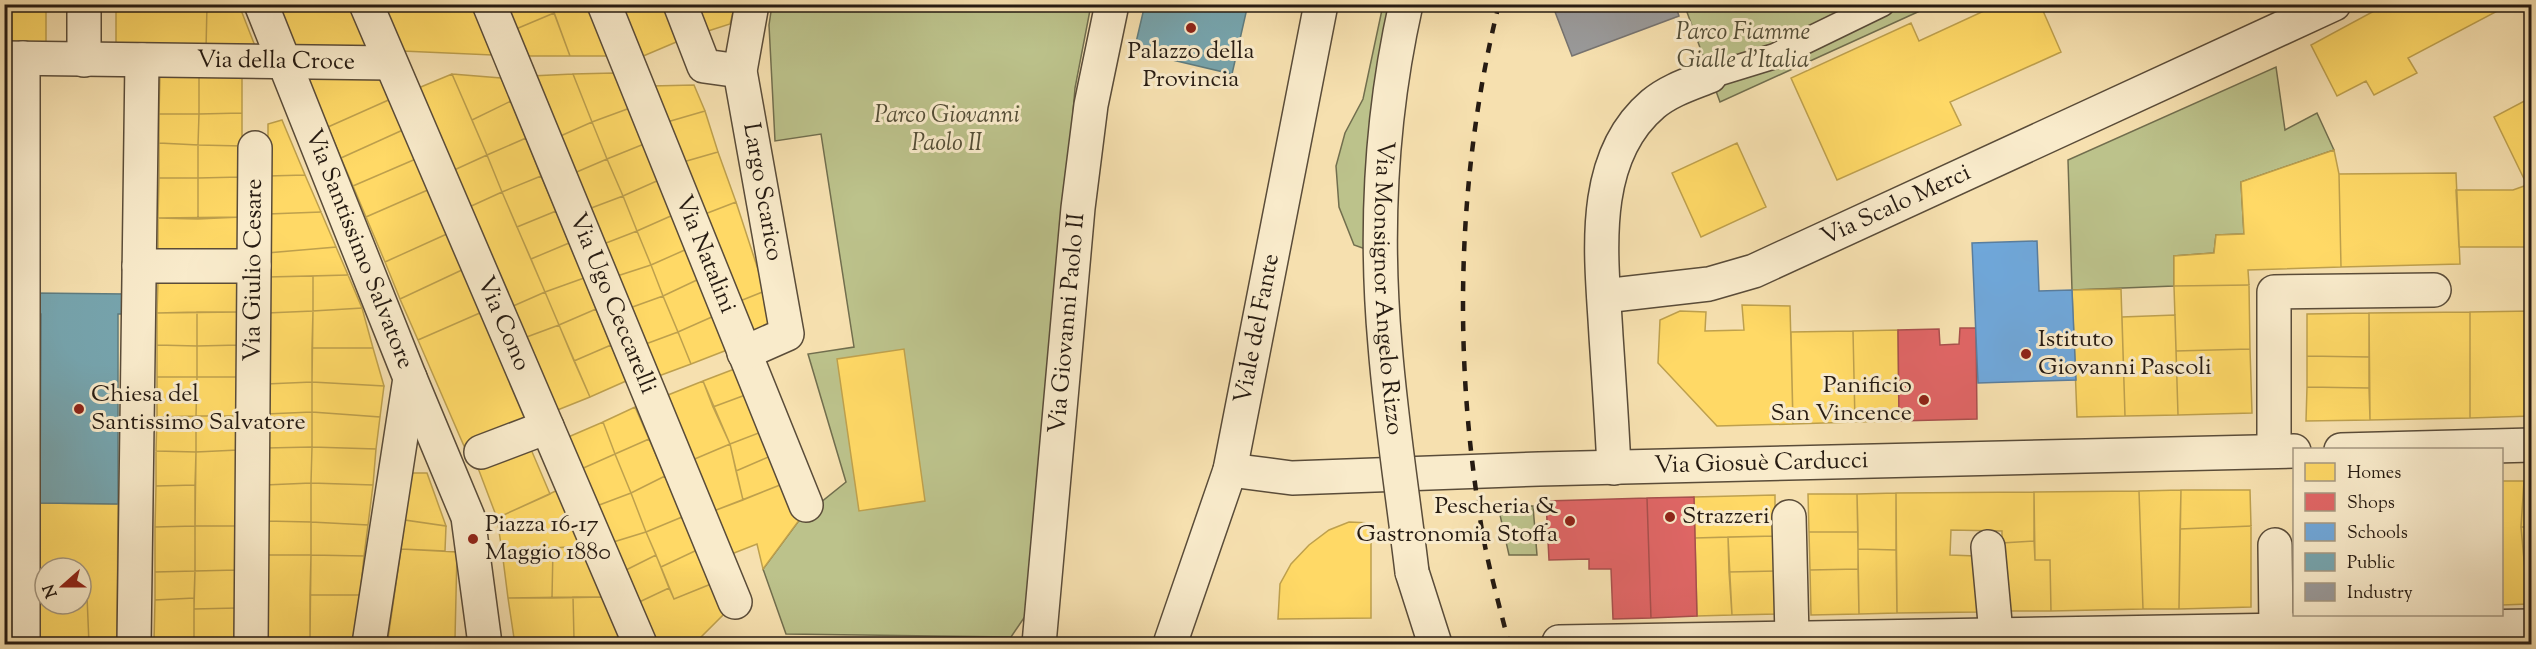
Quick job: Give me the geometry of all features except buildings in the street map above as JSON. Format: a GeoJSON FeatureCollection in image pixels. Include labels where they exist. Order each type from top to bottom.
{"type":"FeatureCollection","features":[{"type":"Feature","properties":{"kind":"street"},"geometry":{"type":"LineString","coordinates":[[84,4],[84,60]]}},
{"type":"Feature","properties":{"kind":"street","name":"Via Santissimo Salvatore"},"geometry":{"type":"LineString","coordinates":[[261,4],[410,378],[369,645]]}},
{"type":"Feature","properties":{"kind":"street","name":"Via Cono"},"geometry":{"type":"LineString","coordinates":[[366,4],[640,645]]}},
{"type":"Feature","properties":{"kind":"street","name":"Via Ugo Ceccarelli"},"geometry":{"type":"LineString","coordinates":[[489,4],[735,602]]}},
{"type":"Feature","properties":{"kind":"street","name":"Via Natalini"},"geometry":{"type":"LineString","coordinates":[[604,4],[806,505]]}},
{"type":"Feature","properties":{"kind":"street"},"geometry":{"type":"LineString","coordinates":[[680,4],[704,66],[740,70]]}},
{"type":"Feature","properties":{"kind":"street","name":"Largo Scarico"},"geometry":{"type":"LineString","coordinates":[[744,353],[787,334],[740,70],[752,4]]}},
{"type":"Feature","properties":{"kind":"street","name":"Via Giovanni Paolo II"},"geometry":{"type":"LineString","coordinates":[[1039,645],[1078,208],[1091,105],[1112,4]]}},
{"type":"Feature","properties":{"kind":"street","name":"Viale del Fante"},"geometry":{"type":"LineString","coordinates":[[1170,645],[1230,470],[1321,4]]}},
{"type":"Feature","properties":{"kind":"street","name":"Via Monsignor Angelo Rizzo"},"geometry":{"type":"LineString","coordinates":[[1406,4],[1392,66],[1381,204],[1384,344],[1412,572]]}},
{"type":"Feature","properties":{"kind":"street"},"geometry":{"type":"LineString","coordinates":[[1614,468],[1601,233],[1606,191],[1616,156],[1633,129],[1653,105],[1676,90],[1710,76],[1775,56],[1882,4]]}},
{"type":"Feature","properties":{"kind":"street","name":"Via Scalo Merci"},"geometry":{"type":"LineString","coordinates":[[1604,296],[1709,284],[1754,271],[2334,4]]}},
{"type":"Feature","properties":{"kind":"street"},"geometry":{"type":"LineString","coordinates":[[13,58],[16,268],[14,554],[23,645]]}},
{"type":"Feature","properties":{"kind":"street","name":"Via della Croce"},"geometry":{"type":"LineString","coordinates":[[13,58],[390,63]]}},
{"type":"Feature","properties":{"kind":"street"},"geometry":{"type":"LineString","coordinates":[[134,645],[151,61]]}},
{"type":"Feature","properties":{"kind":"street","name":"Via Giulio Cesare"},"geometry":{"type":"LineString","coordinates":[[251,645],[255,148]]}},
{"type":"Feature","properties":{"kind":"street"},"geometry":{"type":"LineString","coordinates":[[146,274],[254,266]]}},
{"type":"Feature","properties":{"kind":"street"},"geometry":{"type":"LineString","coordinates":[[2284,451],[2274,292],[2434,290]]}},
{"type":"Feature","properties":{"kind":"street"},"geometry":{"type":"LineString","coordinates":[[410,378],[468,517],[485,645]]}},
{"type":"Feature","properties":{"kind":"street"},"geometry":{"type":"LineString","coordinates":[[481,453],[547,427]]}},
{"type":"Feature","properties":{"kind":"street"},"geometry":{"type":"LineString","coordinates":[[2417,448],[2532,445]]}},
{"type":"Feature","properties":{"kind":"street"},"geometry":{"type":"LineString","coordinates":[[399,450],[442,455]]}},
{"type":"Feature","properties":{"kind":"street","name":"Via Giosuè Carducci"},"geometry":{"type":"LineString","coordinates":[[1230,470],[1292,478],[2284,451]]}},
{"type":"Feature","properties":{"kind":"street"},"geometry":{"type":"LineString","coordinates":[[1789,517],[1792,636]]}},
{"type":"Feature","properties":{"kind":"street"},"geometry":{"type":"LineString","coordinates":[[2275,545],[2277,629]]}},
{"type":"Feature","properties":{"kind":"street"},"geometry":{"type":"LineString","coordinates":[[1988,547],[1997,639]]}},
{"type":"Feature","properties":{"kind":"street"},"geometry":{"type":"LineString","coordinates":[[1412,572],[1412,645]]}},
{"type":"Feature","properties":{"kind":"street"},"geometry":{"type":"LineString","coordinates":[[1412,572],[1435,645]]}},
{"type":"Feature","properties":{"kind":"street"},"geometry":{"type":"LineString","coordinates":[[1559,642],[1792,636],[1997,639],[2277,629],[2532,626]]}},
{"type":"Feature","properties":{"kind":"green space","name":"Parco Fiamme Gialle d'Italia"},"geometry":{"type":"Polygon","coordinates":[[[1684,4],[1933,5],[1720,102],[1684,4]]]}},
{"type":"Feature","properties":{"kind":"green space","name":"Parco Giovanni Paolo II"},"geometry":{"type":"Polygon","coordinates":[[[772,5],[1091,5],[1075,88],[1034,586],[1028,612],[1011,637],[786,634],[763,569],[800,519],[846,482],[808,354],[854,347],[821,134],[775,141],[769,25],[772,5]]]}},
{"type":"Feature","properties":{"kind":"green space"},"geometry":{"type":"Polygon","coordinates":[[[1383,5],[1392,5],[1368,250],[1354,245],[1339,207],[1336,166],[1345,133],[1363,99],[1383,5]]]}},
{"type":"Feature","properties":{"kind":"green space"},"geometry":{"type":"Polygon","coordinates":[[[2276,67],[2285,130],[2317,113],[2334,150],[2241,182],[2244,234],[2216,235],[2214,253],[2174,256],[2174,286],[2072,290],[2068,160],[2276,67]]]}},
{"type":"Feature","properties":{"kind":"green space"},"geometry":{"type":"Polygon","coordinates":[[[1498,506],[1533,506],[1537,555],[1509,555],[1498,506]]]}},
{"type":"Feature","properties":{"kind":"railway"},"geometry":{"type":"LineString","coordinates":[[1499,4],[1485,66],[1475,129],[1468,193],[1463,321],[1465,385],[1479,511],[1488,561],[1509,644]]}},
{"type":"Feature","properties":{"kind":"place","name":"Palazzo della Provincia"},"geometry":{"type":"Point","coordinates":[1191,28]}},
{"type":"Feature","properties":{"kind":"place","name":"Istituto Giovanni Pascoli"},"geometry":{"type":"Point","coordinates":[2026,354]}},
{"type":"Feature","properties":{"kind":"place","name":"Panificio San Vincence"},"geometry":{"type":"Point","coordinates":[1924,400]}},
{"type":"Feature","properties":{"kind":"place","name":"Chiesa del Santissimo Salvatore"},"geometry":{"type":"Point","coordinates":[79,409]}},
{"type":"Feature","properties":{"kind":"place","name":"Strazzeri"},"geometry":{"type":"Point","coordinates":[1670,517]}},
{"type":"Feature","properties":{"kind":"place","name":"Pescheria & Gastronomia Stoffa"},"geometry":{"type":"Point","coordinates":[1570,521]}},
{"type":"Feature","properties":{"kind":"place","name":"Piazza 16-17 Maggio 1880"},"geometry":{"type":"Point","coordinates":[473,539]}}]}
